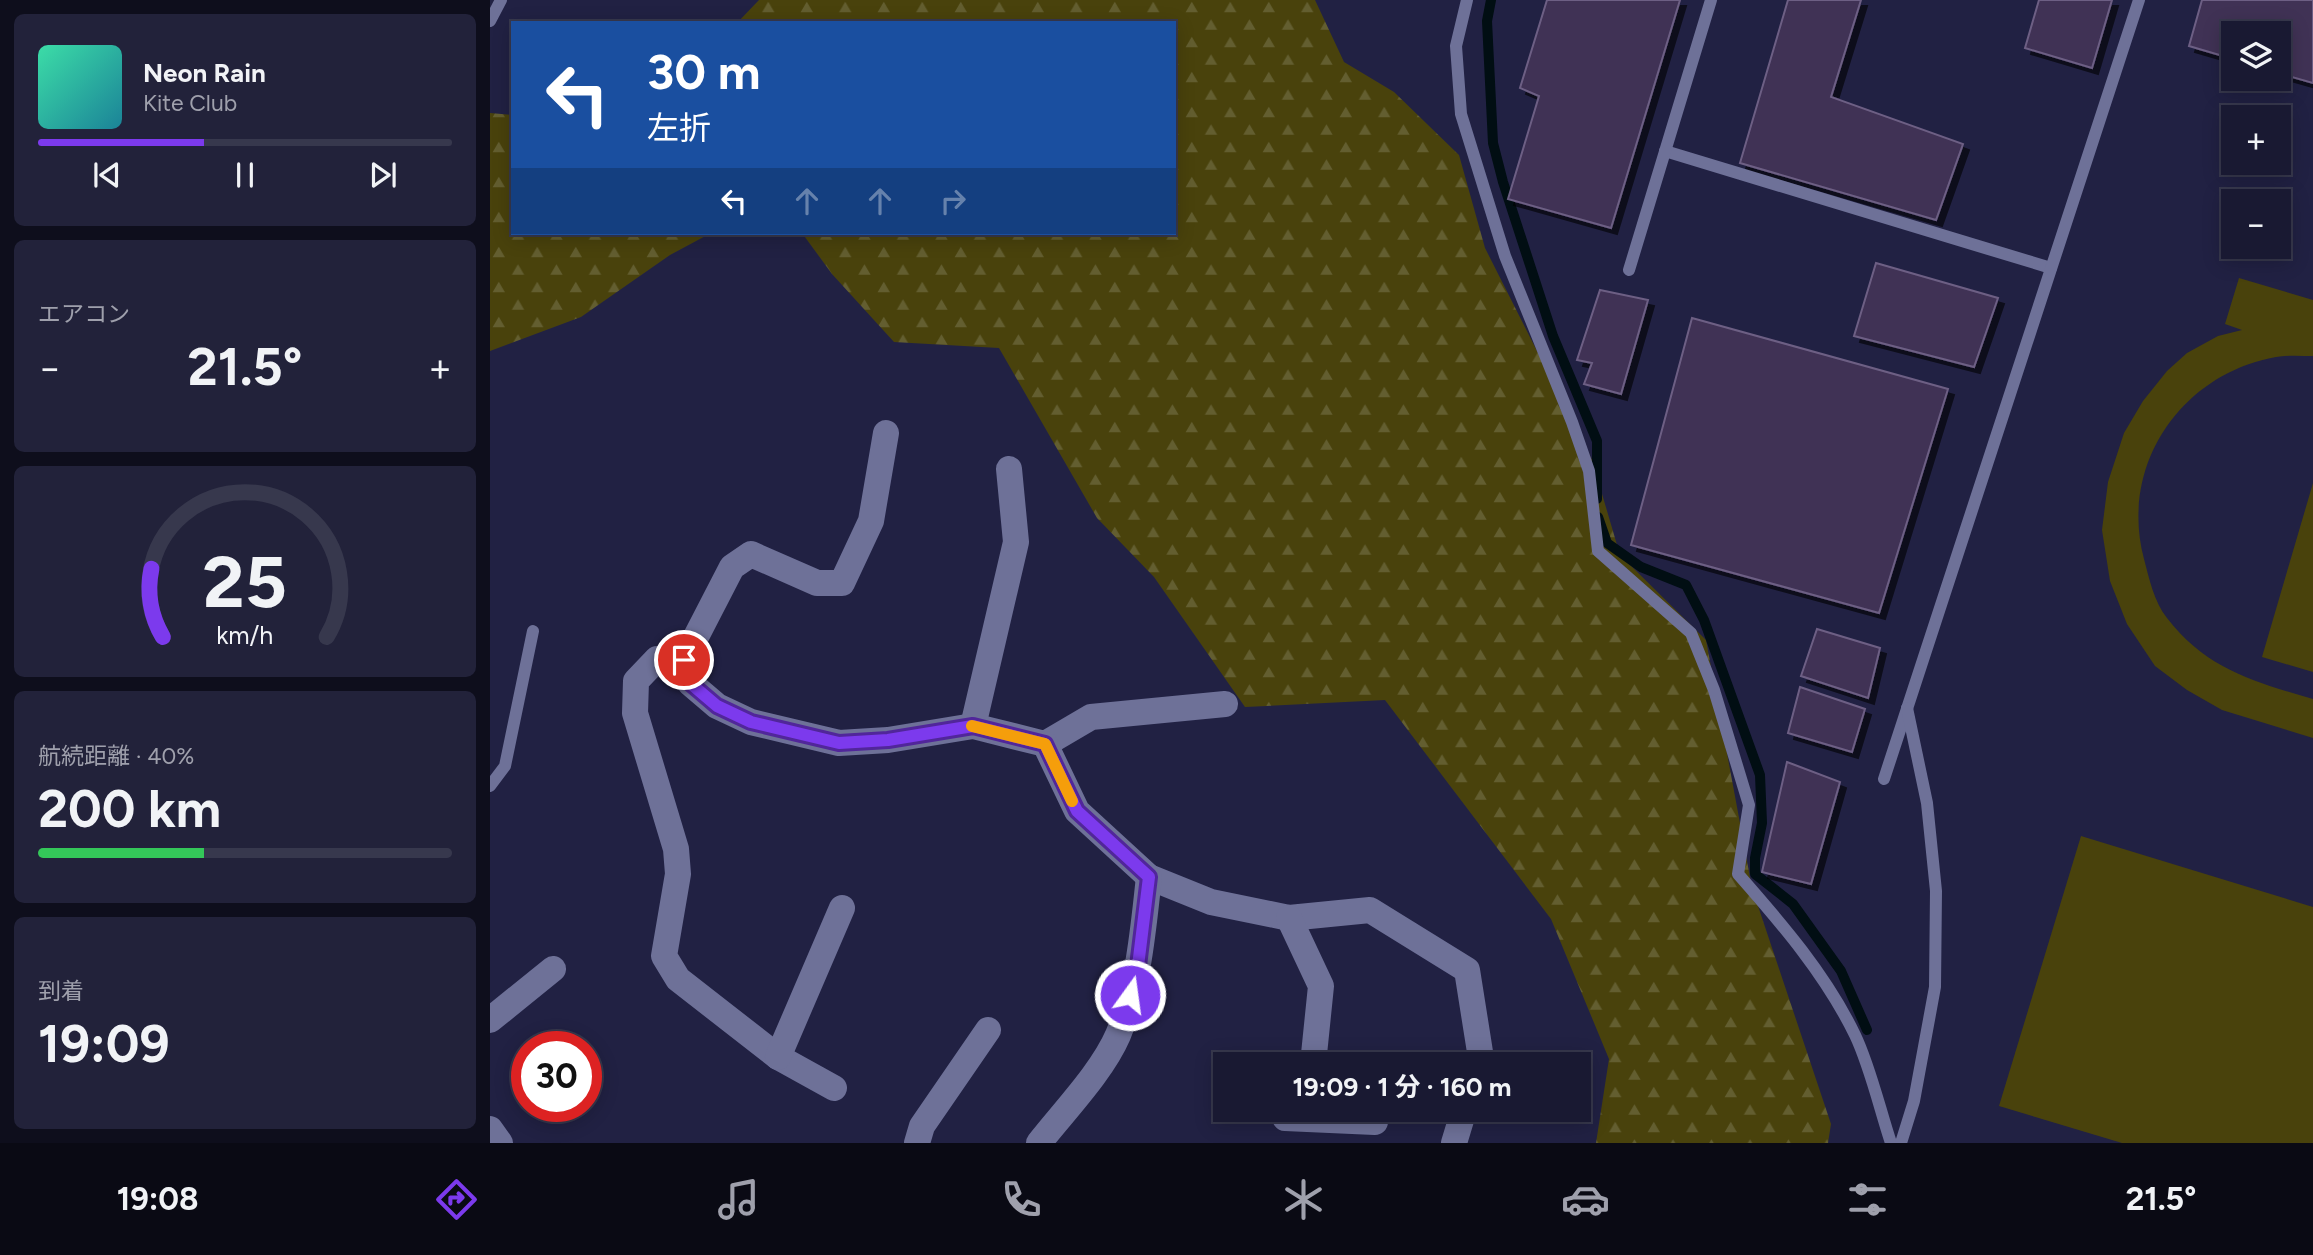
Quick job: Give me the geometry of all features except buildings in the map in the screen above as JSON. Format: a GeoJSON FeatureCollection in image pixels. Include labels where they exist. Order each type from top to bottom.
{"type":"FeatureCollection","features":[{"type":"Feature","properties":{"kind":"street"},"geometry":{"type":"LineString","coordinates":[[886,433],[871,522],[842,583],[817,583],[751,554],[732,567],[684,660],[690,683],[717,706],[751,722],[839,743],[888,740],[973,726],[1045,744],[1091,717],[1225,704]]}},
{"type":"Feature","properties":{"kind":"street"},"geometry":{"type":"LineString","coordinates":[[973,726],[1016,541],[1009,469]]}},
{"type":"Feature","properties":{"kind":"street"},"geometry":{"type":"LineString","coordinates":[[684,660],[657,659],[636,681],[635,713],[676,849],[678,874],[664,956],[678,979],[778,1057],[834,1088]]}},
{"type":"Feature","properties":{"kind":"street"},"geometry":{"type":"LineString","coordinates":[[1045,744],[1077,811],[1149,877],[1211,902],[1289,918],[1370,910],[1467,970],[1480,1052]]}},
{"type":"Feature","properties":{"kind":"street"},"geometry":{"type":"LineString","coordinates":[[1039,1143],[1089,1081],[1118,1036],[1137,974],[1149,877]]}},
{"type":"Feature","properties":{"kind":"street"},"geometry":{"type":"LineString","coordinates":[[778,1057],[842,908]]}},
{"type":"Feature","properties":{"kind":"street"},"geometry":{"type":"LineString","coordinates":[[1289,918],[1321,986],[1314,1052]]}},
{"type":"Feature","properties":{"kind":"street"},"geometry":{"type":"LineString","coordinates":[[490,1020],[552,969]]}},
{"type":"Feature","properties":{"kind":"street"},"geometry":{"type":"LineString","coordinates":[[917,1143],[922,1126],[988,1030]]}},
{"type":"Feature","properties":{"kind":"street"},"geometry":{"type":"LineString","coordinates":[[1454,1143],[1460,1122]]}},
{"type":"Feature","properties":{"kind":"street"},"geometry":{"type":"LineString","coordinates":[[490,1129],[500,1143]]}},
{"type":"Feature","properties":{"kind":"lane"},"geometry":{"type":"LineString","coordinates":[[490,21],[501,0]]}},
{"type":"Feature","properties":{"kind":"lane"},"geometry":{"type":"LineString","coordinates":[[1467,0],[1457,46],[1461,114],[1505,256],[1589,471],[1598,551],[1691,633],[1714,690],[1749,806],[1738,874],[1775,916],[1820,975],[1856,1037],[1891,1143]]}},
{"type":"Feature","properties":{"kind":"lane"},"geometry":{"type":"LineString","coordinates":[[1629,270],[1711,0]]}},
{"type":"Feature","properties":{"kind":"lane"},"geometry":{"type":"LineString","coordinates":[[1884,779],[2139,0]]}},
{"type":"Feature","properties":{"kind":"lane"},"geometry":{"type":"LineString","coordinates":[[1665,151],[2051,268]]}},
{"type":"Feature","properties":{"kind":"lane"},"geometry":{"type":"LineString","coordinates":[[490,786],[505,766],[533,631]]}},
{"type":"Feature","properties":{"kind":"lane"},"geometry":{"type":"LineString","coordinates":[[1901,1143],[1914,1101],[1935,987],[1936,905],[1927,803],[1907,707]]}},
{"type":"Feature","properties":{"kind":"green space"},"geometry":{"type":"Polygon","coordinates":[[[759,0],[1315,0],[1344,62],[1394,92],[1459,155],[1485,248],[1592,460],[1620,555],[1706,640],[1752,888],[1831,1124],[1828,1143],[1596,1143],[1609,1059],[1551,919],[1385,700],[1245,707],[1154,577],[1097,518],[999,348],[894,342],[832,274],[803,235],[1176,235],[1176,21],[739,21],[759,0]]]}},
{"type":"Feature","properties":{"kind":"green space"},"geometry":{"type":"Polygon","coordinates":[[[490,113],[511,115],[511,235],[707,235],[670,255],[581,317],[490,351],[490,113]]]}},
{"type":"Feature","properties":{"kind":"green space"},"geometry":{"type":"Polygon","coordinates":[[[2239,278],[2313,300],[2313,356],[2276,357],[2242,367],[2212,383],[2186,404],[2165,429],[2150,458],[2141,490],[2139,524],[2144,559],[2152,590],[2162,612],[2198,650],[2233,671],[2313,699],[2313,738],[2222,710],[2187,690],[2155,666],[2127,624],[2110,581],[2102,530],[2108,482],[2124,433],[2143,401],[2167,371],[2187,353],[2218,336],[2242,330],[2225,324],[2239,278]]]}},
{"type":"Feature","properties":{"kind":"green space"},"geometry":{"type":"Polygon","coordinates":[[[2313,483],[2313,672],[2262,657],[2313,483]]]}},
{"type":"Feature","properties":{"kind":"green space"},"geometry":{"type":"Polygon","coordinates":[[[2081,836],[2313,907],[2313,1143],[2122,1143],[1999,1106],[2081,836]]]}},
{"type":"Feature","properties":{"kind":"waterway"},"geometry":{"type":"LineString","coordinates":[[1491,0],[1487,21],[1493,143],[1553,336],[1597,441],[1597,499]]}},
{"type":"Feature","properties":{"kind":"waterway"},"geometry":{"type":"LineString","coordinates":[[1598,517],[1607,543],[1641,567],[1686,585],[1704,620],[1760,775],[1762,823],[1755,858],[1755,874],[1793,904],[1841,971],[1867,1030]]}},
{"type":"Feature","properties":{"kind":"slow traffic"},"geometry":{"type":"LineString","coordinates":[[972,726],[1045,744],[1072,801]]}},
{"type":"Feature","properties":{"kind":"route"},"geometry":{"type":"LineString","coordinates":[[684,660],[690,683],[717,706],[751,722],[839,743],[888,740],[973,726],[1045,744],[1077,811],[1149,877],[1137,974],[1130,995]]}}]}
